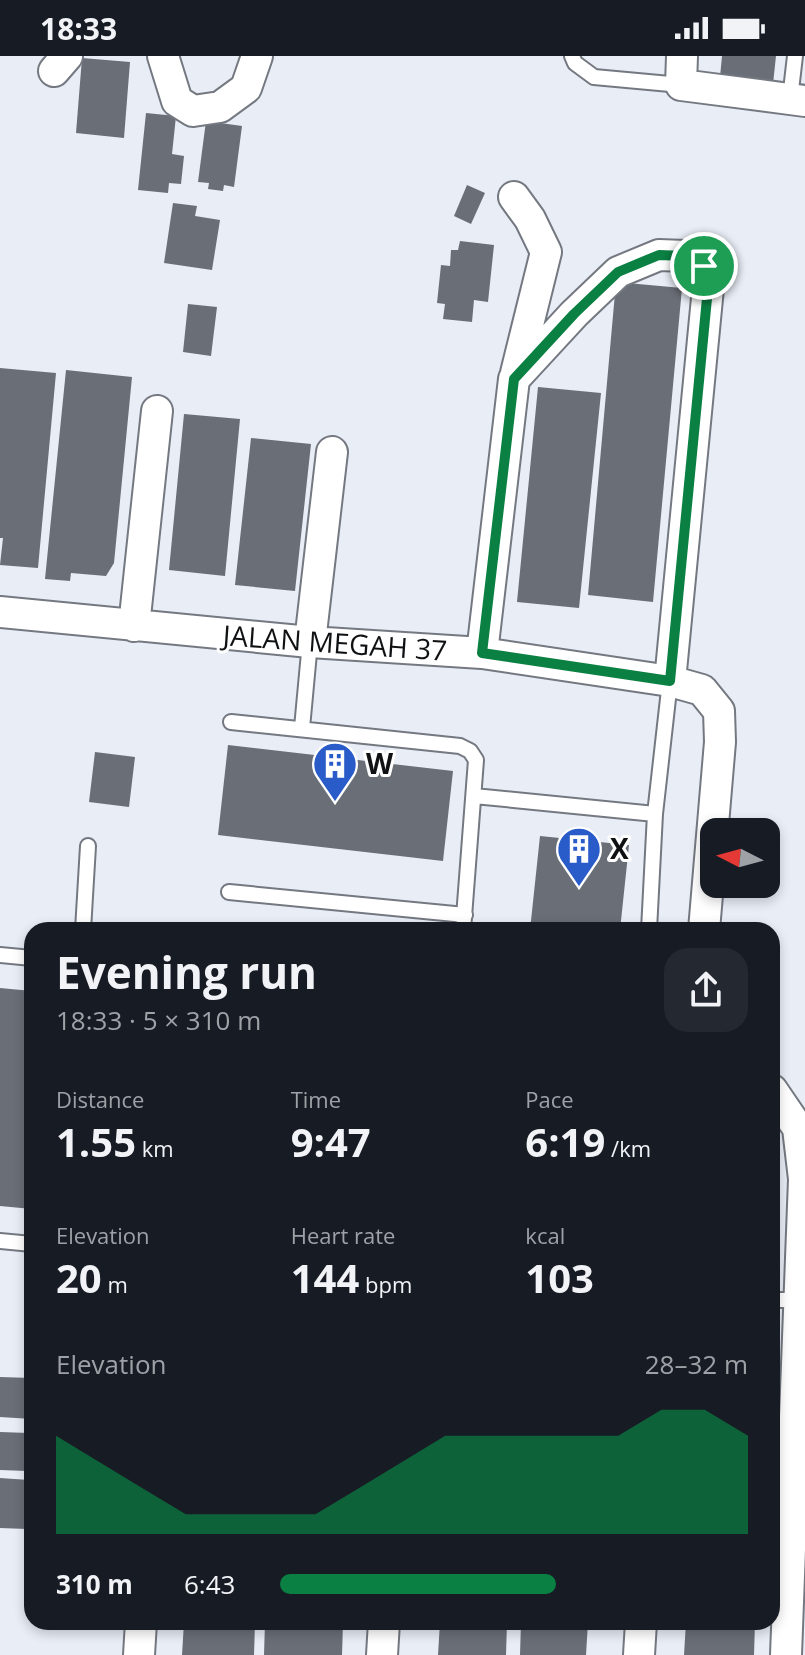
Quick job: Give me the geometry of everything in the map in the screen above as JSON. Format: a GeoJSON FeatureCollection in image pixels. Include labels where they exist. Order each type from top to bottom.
{"type":"FeatureCollection","features":[{"type":"Feature","properties":{"kind":"street"},"geometry":{"type":"LineString","coordinates":[[163,56],[177,101],[193,111],[220,107],[246,88],[257,56]]}},
{"type":"Feature","properties":{"kind":"street"},"geometry":{"type":"LineString","coordinates":[[682,70],[797,100]]}},
{"type":"Feature","properties":{"kind":"street"},"geometry":{"type":"LineString","coordinates":[[482,653],[514,379],[546,252],[530,219],[514,197]]}},
{"type":"Feature","properties":{"kind":"street"},"geometry":{"type":"LineString","coordinates":[[514,379],[618,272],[659,255],[685,256],[704,266],[708,288],[670,681]]}},
{"type":"Feature","properties":{"kind":"street"},"geometry":{"type":"LineString","coordinates":[[134,626],[157,411]]}},
{"type":"Feature","properties":{"kind":"street"},"geometry":{"type":"LineString","coordinates":[[310,642],[332,452]]}},
{"type":"Feature","properties":{"kind":"street","name":"JALAN MEGAH 37"},"geometry":{"type":"LineString","coordinates":[[0,612],[310,642],[482,653],[670,681],[702,690],[719,711],[720,742],[705,922]]}},
{"type":"Feature","properties":{"kind":"street"},"geometry":{"type":"LineString","coordinates":[[780,1102],[798,1128],[804,1179],[786,1300],[781,1539],[786,1655]]}},
{"type":"Feature","properties":{"kind":"street"},"geometry":{"type":"LineString","coordinates":[[139,1655],[141,1630]]}},
{"type":"Feature","properties":{"kind":"street"},"geometry":{"type":"LineString","coordinates":[[382,1655],[384,1630]]}},
{"type":"Feature","properties":{"kind":"street"},"geometry":{"type":"LineString","coordinates":[[639,1655],[641,1630]]}},
{"type":"Feature","properties":{"kind":"lane"},"geometry":{"type":"LineString","coordinates":[[572,56],[575,63],[594,77],[682,70]]}},
{"type":"Feature","properties":{"kind":"lane"},"geometry":{"type":"LineString","coordinates":[[795,56],[797,100]]}},
{"type":"Feature","properties":{"kind":"lane"},"geometry":{"type":"LineString","coordinates":[[302,728],[310,642]]}},
{"type":"Feature","properties":{"kind":"lane"},"geometry":{"type":"LineString","coordinates":[[649,922],[655,814],[670,681]]}},
{"type":"Feature","properties":{"kind":"lane"},"geometry":{"type":"LineString","coordinates":[[231,722],[460,746],[470,751],[476,760],[464,922]]}},
{"type":"Feature","properties":{"kind":"lane"},"geometry":{"type":"LineString","coordinates":[[474,796],[655,814]]}},
{"type":"Feature","properties":{"kind":"lane"},"geometry":{"type":"LineString","coordinates":[[83,922],[88,846]]}},
{"type":"Feature","properties":{"kind":"lane"},"geometry":{"type":"LineString","coordinates":[[229,892],[456,922]]}},
{"type":"Feature","properties":{"kind":"lane"},"geometry":{"type":"LineString","coordinates":[[0,955],[24,957]]}},
{"type":"Feature","properties":{"kind":"lane"},"geometry":{"type":"LineString","coordinates":[[0,1241],[24,1243]]}},
{"type":"Feature","properties":{"kind":"building"},"geometry":{"type":"Polygon","coordinates":[[[722,56],[776,56],[773,84],[720,77],[722,56]]]}},
{"type":"Feature","properties":{"kind":"building"},"geometry":{"type":"Polygon","coordinates":[[[82,58],[130,62],[124,138],[76,133],[82,58]]]}},
{"type":"Feature","properties":{"kind":"building"},"geometry":{"type":"Polygon","coordinates":[[[146,113],[176,116],[172,154],[184,156],[181,184],[169,183],[168,193],[138,190],[146,113]]]}},
{"type":"Feature","properties":{"kind":"building"},"geometry":{"type":"Polygon","coordinates":[[[206,121],[242,126],[234,187],[224,185],[223,191],[208,189],[209,183],[198,182],[206,121]]]}},
{"type":"Feature","properties":{"kind":"building"},"geometry":{"type":"Polygon","coordinates":[[[467,185],[485,193],[471,224],[454,216],[467,185]]]}},
{"type":"Feature","properties":{"kind":"building"},"geometry":{"type":"Polygon","coordinates":[[[173,203],[197,206],[195,216],[220,220],[212,270],[164,263],[173,203]]]}},
{"type":"Feature","properties":{"kind":"building"},"geometry":{"type":"Polygon","coordinates":[[[460,241],[494,245],[488,302],[474,300],[472,322],[443,319],[445,304],[437,303],[441,265],[450,266],[451,250],[458,250],[460,241]]]}},
{"type":"Feature","properties":{"kind":"building"},"geometry":{"type":"Polygon","coordinates":[[[616,282],[682,288],[653,602],[588,595],[616,282]]]}},
{"type":"Feature","properties":{"kind":"building"},"geometry":{"type":"Polygon","coordinates":[[[188,304],[217,307],[211,356],[183,352],[188,304]]]}},
{"type":"Feature","properties":{"kind":"building"},"geometry":{"type":"Polygon","coordinates":[[[0,368],[56,373],[38,568],[0,565],[3,538],[0,538],[0,368]]]}},
{"type":"Feature","properties":{"kind":"building"},"geometry":{"type":"Polygon","coordinates":[[[66,370],[132,377],[114,563],[106,576],[71,573],[70,581],[45,579],[66,370]]]}},
{"type":"Feature","properties":{"kind":"building"},"geometry":{"type":"Polygon","coordinates":[[[538,387],[601,393],[579,608],[517,602],[538,387]]]}},
{"type":"Feature","properties":{"kind":"building"},"geometry":{"type":"Polygon","coordinates":[[[184,414],[240,419],[225,576],[169,570],[184,414]]]}},
{"type":"Feature","properties":{"kind":"building"},"geometry":{"type":"Polygon","coordinates":[[[251,438],[311,444],[295,591],[235,585],[251,438]]]}},
{"type":"Feature","properties":{"kind":"building","name":"W"},"geometry":{"type":"Polygon","coordinates":[[[228,745],[453,771],[443,861],[218,835],[228,745]]]}},
{"type":"Feature","properties":{"kind":"building"},"geometry":{"type":"Polygon","coordinates":[[[95,752],[135,757],[129,807],[89,802],[95,752]]]}},
{"type":"Feature","properties":{"kind":"building","name":"X"},"geometry":{"type":"Polygon","coordinates":[[[540,836],[629,845],[621,922],[531,922],[540,836]]]}},
{"type":"Feature","properties":{"kind":"building"},"geometry":{"type":"Polygon","coordinates":[[[0,988],[24,990],[24,1208],[0,1206],[0,988]]]}},
{"type":"Feature","properties":{"kind":"building"},"geometry":{"type":"Polygon","coordinates":[[[0,1377],[24,1378],[24,1418],[0,1417],[0,1377]]]}},
{"type":"Feature","properties":{"kind":"building"},"geometry":{"type":"Polygon","coordinates":[[[0,1432],[24,1433],[24,1471],[0,1470],[0,1432]]]}},
{"type":"Feature","properties":{"kind":"building"},"geometry":{"type":"Polygon","coordinates":[[[0,1478],[24,1480],[24,1529],[0,1528],[0,1478]]]}},
{"type":"Feature","properties":{"kind":"building"},"geometry":{"type":"Polygon","coordinates":[[[184,1630],[255,1630],[254,1655],[182,1655],[184,1630]]]}},
{"type":"Feature","properties":{"kind":"building"},"geometry":{"type":"Polygon","coordinates":[[[265,1630],[343,1630],[342,1655],[264,1655],[265,1630]]]}},
{"type":"Feature","properties":{"kind":"building"},"geometry":{"type":"Polygon","coordinates":[[[440,1630],[507,1630],[506,1655],[438,1655],[440,1630]]]}},
{"type":"Feature","properties":{"kind":"building"},"geometry":{"type":"Polygon","coordinates":[[[521,1630],[588,1630],[586,1655],[520,1655],[521,1630]]]}},
{"type":"Feature","properties":{"kind":"building"},"geometry":{"type":"Polygon","coordinates":[[[686,1630],[755,1630],[754,1655],[684,1655],[686,1630]]]}},
{"type":"Feature","properties":{"kind":"place","name":"W"},"geometry":{"type":"Point","coordinates":[335,803]}},
{"type":"Feature","properties":{"kind":"place","name":"X"},"geometry":{"type":"Point","coordinates":[579,888]}},
{"type":"Feature","properties":{"kind":"route"},"geometry":{"type":"LineString","coordinates":[[659,255],[685,256],[704,266],[708,288],[670,681],[482,653],[514,379],[618,272],[659,255]]}}]}
